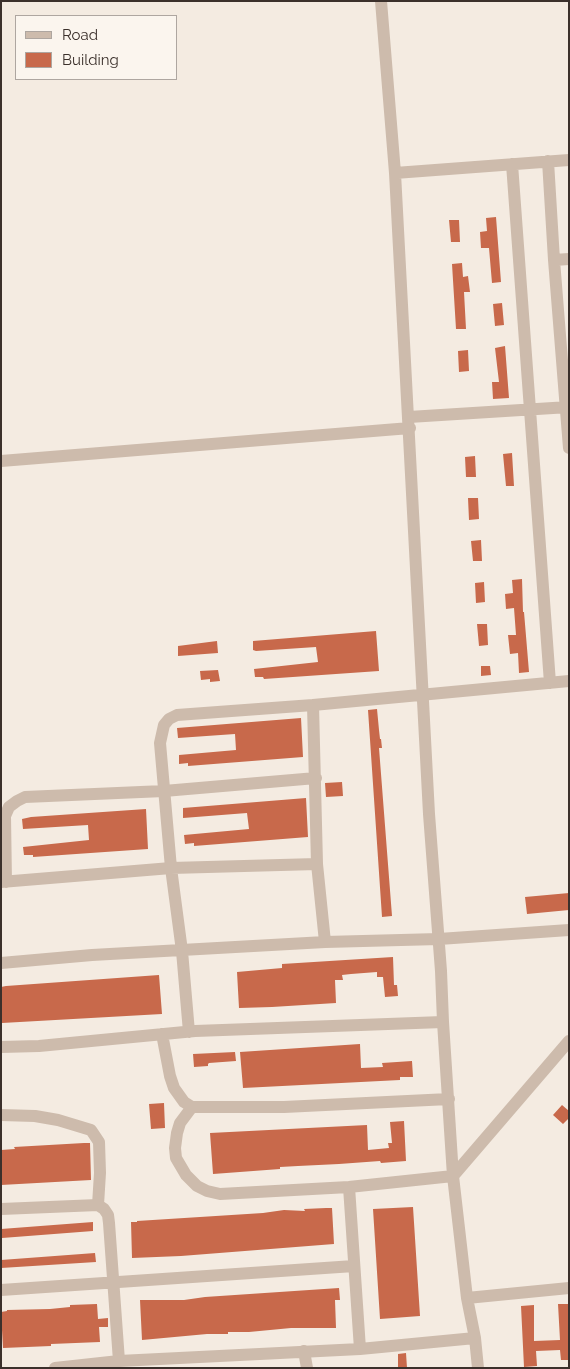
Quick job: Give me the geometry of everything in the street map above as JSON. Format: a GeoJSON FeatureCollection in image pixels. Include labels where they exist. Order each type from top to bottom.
{"type":"FeatureCollection","features":[{"type":"Feature","properties":{"kind":"street"},"geometry":{"type":"LineString","coordinates":[[381,1],[395,173],[429,814],[439,939],[442,1022],[449,1098],[453,1176],[467,1298],[475,1338],[478,1368]]}},
{"type":"Feature","properties":{"kind":"street"},"geometry":{"type":"LineString","coordinates":[[395,173],[569,160]]}},
{"type":"Feature","properties":{"kind":"street"},"geometry":{"type":"LineString","coordinates":[[548,162],[554,260],[568,407],[569,448]]}},
{"type":"Feature","properties":{"kind":"street"},"geometry":{"type":"LineString","coordinates":[[512,164],[550,683]]}},
{"type":"Feature","properties":{"kind":"street"},"geometry":{"type":"LineString","coordinates":[[554,260],[569,259]]}},
{"type":"Feature","properties":{"kind":"street"},"geometry":{"type":"LineString","coordinates":[[1,461],[409,422],[529,408],[568,407]]}},
{"type":"Feature","properties":{"kind":"street"},"geometry":{"type":"LineString","coordinates":[[189,1032],[182,951],[171,868],[160,743],[164,725],[169,719],[177,715],[313,705],[569,681]]}},
{"type":"Feature","properties":{"kind":"street"},"geometry":{"type":"LineString","coordinates":[[313,705],[318,864],[325,942]]}},
{"type":"Feature","properties":{"kind":"street"},"geometry":{"type":"LineString","coordinates":[[316,778],[164,791],[25,797],[9,808],[5,816],[4,882],[171,868],[318,864]]}},
{"type":"Feature","properties":{"kind":"street"},"geometry":{"type":"LineString","coordinates":[[1,963],[92,955],[325,942],[439,939],[569,930]]}},
{"type":"Feature","properties":{"kind":"street"},"geometry":{"type":"LineString","coordinates":[[1,1047],[39,1046],[189,1032],[442,1022]]}},
{"type":"Feature","properties":{"kind":"street"},"geometry":{"type":"LineString","coordinates":[[162,1034],[174,1088],[184,1102],[192,1107],[284,1107],[449,1098]]}},
{"type":"Feature","properties":{"kind":"street"},"geometry":{"type":"LineString","coordinates":[[192,1107],[180,1123],[176,1140],[176,1158],[186,1175],[206,1192],[220,1194],[349,1187],[453,1176],[569,1041]]}},
{"type":"Feature","properties":{"kind":"street"},"geometry":{"type":"LineString","coordinates":[[1,1115],[35,1116],[58,1120],[91,1130],[99,1142],[98,1205]]}},
{"type":"Feature","properties":{"kind":"street"},"geometry":{"type":"LineString","coordinates":[[349,1187],[360,1349]]}},
{"type":"Feature","properties":{"kind":"street"},"geometry":{"type":"LineString","coordinates":[[1,1209],[98,1205],[108,1215],[119,1361]]}},
{"type":"Feature","properties":{"kind":"street"},"geometry":{"type":"LineString","coordinates":[[1,1290],[354,1266]]}},
{"type":"Feature","properties":{"kind":"street"},"geometry":{"type":"LineString","coordinates":[[467,1298],[569,1288]]}},
{"type":"Feature","properties":{"kind":"street"},"geometry":{"type":"LineString","coordinates":[[55,1368],[119,1361],[198,1362],[304,1351],[360,1349],[475,1338]]}},
{"type":"Feature","properties":{"kind":"street"},"geometry":{"type":"LineString","coordinates":[[304,1351],[307,1368]]}},
{"type":"Feature","properties":{"kind":"building"},"geometry":{"type":"Polygon","coordinates":[[[496,217],[501,282],[492,283],[489,248],[481,248],[480,232],[487,231],[486,218],[496,217]]]}},
{"type":"Feature","properties":{"kind":"building"},"geometry":{"type":"Polygon","coordinates":[[[449,220],[459,220],[460,242],[451,242],[449,220]]]}},
{"type":"Feature","properties":{"kind":"building"},"geometry":{"type":"Polygon","coordinates":[[[462,263],[463,277],[468,276],[470,292],[464,292],[466,329],[456,329],[452,264],[462,263]]]}},
{"type":"Feature","properties":{"kind":"building"},"geometry":{"type":"Polygon","coordinates":[[[502,303],[504,325],[495,326],[493,304],[502,303]]]}},
{"type":"Feature","properties":{"kind":"building"},"geometry":{"type":"Polygon","coordinates":[[[505,346],[509,398],[493,399],[492,382],[499,382],[495,348],[505,346]]]}},
{"type":"Feature","properties":{"kind":"building"},"geometry":{"type":"Polygon","coordinates":[[[468,350],[469,371],[459,372],[458,351],[468,350]]]}},
{"type":"Feature","properties":{"kind":"building"},"geometry":{"type":"Polygon","coordinates":[[[512,453],[514,486],[506,486],[503,454],[512,453]]]}},
{"type":"Feature","properties":{"kind":"building"},"geometry":{"type":"Polygon","coordinates":[[[475,456],[476,477],[466,477],[465,457],[475,456]]]}},
{"type":"Feature","properties":{"kind":"building"},"geometry":{"type":"Polygon","coordinates":[[[468,498],[478,498],[479,519],[469,520],[468,498]]]}},
{"type":"Feature","properties":{"kind":"building"},"geometry":{"type":"Polygon","coordinates":[[[481,540],[482,561],[473,561],[471,541],[481,540]]]}},
{"type":"Feature","properties":{"kind":"building"},"geometry":{"type":"Polygon","coordinates":[[[522,579],[529,672],[519,673],[518,653],[510,654],[508,635],[516,635],[514,608],[506,609],[505,594],[513,593],[512,580],[522,579]]]}},
{"type":"Feature","properties":{"kind":"building"},"geometry":{"type":"Polygon","coordinates":[[[484,582],[485,602],[476,603],[475,583],[484,582]]]}},
{"type":"Feature","properties":{"kind":"building"},"geometry":{"type":"Polygon","coordinates":[[[477,624],[487,624],[488,645],[479,646],[477,624]]]}},
{"type":"Feature","properties":{"kind":"building"},"geometry":{"type":"Polygon","coordinates":[[[376,631],[379,671],[264,679],[263,677],[255,677],[254,669],[318,662],[316,647],[256,651],[253,650],[253,641],[376,631]]]}},
{"type":"Feature","properties":{"kind":"building"},"geometry":{"type":"Polygon","coordinates":[[[217,641],[218,653],[178,656],[178,646],[217,641]]]}},
{"type":"Feature","properties":{"kind":"building"},"geometry":{"type":"Polygon","coordinates":[[[481,666],[490,666],[491,675],[481,676],[481,666]]]}},
{"type":"Feature","properties":{"kind":"building"},"geometry":{"type":"Polygon","coordinates":[[[218,670],[220,681],[210,682],[210,679],[201,680],[200,671],[218,670]]]}},
{"type":"Feature","properties":{"kind":"building"},"geometry":{"type":"Polygon","coordinates":[[[377,709],[382,748],[379,748],[392,916],[382,917],[368,710],[377,709]]]}},
{"type":"Feature","properties":{"kind":"building"},"geometry":{"type":"Polygon","coordinates":[[[301,718],[303,757],[188,766],[188,763],[179,764],[179,755],[236,750],[235,734],[178,738],[177,728],[301,718]]]}},
{"type":"Feature","properties":{"kind":"building"},"geometry":{"type":"Polygon","coordinates":[[[342,782],[343,796],[326,797],[325,783],[342,782]]]}},
{"type":"Feature","properties":{"kind":"building"},"geometry":{"type":"Polygon","coordinates":[[[306,798],[308,837],[194,846],[194,843],[185,844],[184,835],[249,829],[247,813],[183,818],[183,808],[306,798]]]}},
{"type":"Feature","properties":{"kind":"building"},"geometry":{"type":"Polygon","coordinates":[[[146,809],[148,849],[33,857],[33,855],[24,855],[23,847],[89,840],[88,825],[23,829],[22,819],[146,809]]]}},
{"type":"Feature","properties":{"kind":"building"},"geometry":{"type":"Polygon","coordinates":[[[569,893],[569,910],[527,914],[525,897],[569,893]]]}},
{"type":"Feature","properties":{"kind":"building"},"geometry":{"type":"Polygon","coordinates":[[[393,957],[394,985],[397,985],[398,996],[385,997],[383,977],[377,977],[377,972],[342,975],[343,980],[335,980],[336,1003],[239,1008],[237,972],[282,968],[282,964],[393,957]]]}},
{"type":"Feature","properties":{"kind":"building"},"geometry":{"type":"Polygon","coordinates":[[[159,975],[162,1014],[2,1023],[1,987],[159,975]]]}},
{"type":"Feature","properties":{"kind":"building"},"geometry":{"type":"Polygon","coordinates":[[[360,1044],[361,1068],[383,1067],[382,1063],[412,1061],[413,1077],[400,1077],[400,1080],[243,1088],[240,1052],[360,1044]]]}},
{"type":"Feature","properties":{"kind":"building"},"geometry":{"type":"Polygon","coordinates":[[[235,1052],[236,1061],[209,1063],[208,1066],[194,1067],[193,1054],[235,1052]]]}},
{"type":"Feature","properties":{"kind":"building"},"geometry":{"type":"Polygon","coordinates":[[[164,1103],[165,1128],[151,1129],[149,1104],[164,1103]]]}},
{"type":"Feature","properties":{"kind":"building"},"geometry":{"type":"Polygon","coordinates":[[[562,1105],[569,1111],[569,1118],[563,1124],[553,1115],[562,1105]]]}},
{"type":"Feature","properties":{"kind":"building"},"geometry":{"type":"Polygon","coordinates":[[[404,1121],[406,1161],[280,1167],[280,1169],[213,1174],[210,1133],[367,1125],[368,1150],[389,1148],[388,1143],[392,1143],[390,1122],[404,1121]]]}},
{"type":"Feature","properties":{"kind":"building"},"geometry":{"type":"Polygon","coordinates":[[[90,1143],[91,1180],[1,1185],[1,1150],[15,1149],[14,1147],[90,1143]]]}},
{"type":"Feature","properties":{"kind":"building"},"geometry":{"type":"Polygon","coordinates":[[[413,1207],[420,1316],[380,1319],[373,1209],[413,1207]]]}},
{"type":"Feature","properties":{"kind":"building"},"geometry":{"type":"Polygon","coordinates":[[[332,1208],[334,1244],[132,1258],[131,1222],[332,1208]]]}},
{"type":"Feature","properties":{"kind":"building"},"geometry":{"type":"Polygon","coordinates":[[[93,1222],[93,1231],[2,1238],[1,1229],[93,1222]]]}},
{"type":"Feature","properties":{"kind":"building"},"geometry":{"type":"Polygon","coordinates":[[[95,1253],[96,1262],[1,1268],[1,1260],[95,1253]]]}},
{"type":"Feature","properties":{"kind":"building"},"geometry":{"type":"Polygon","coordinates":[[[339,1288],[340,1300],[335,1300],[336,1328],[291,1328],[142,1340],[140,1300],[184,1300],[339,1288]]]}},
{"type":"Feature","properties":{"kind":"building"},"geometry":{"type":"Polygon","coordinates":[[[97,1304],[98,1319],[108,1318],[108,1327],[99,1327],[100,1342],[3,1348],[1,1312],[97,1304]]]}},
{"type":"Feature","properties":{"kind":"building"},"geometry":{"type":"Polygon","coordinates":[[[558,1304],[569,1304],[569,1360],[561,1360],[560,1350],[536,1351],[537,1366],[524,1367],[521,1306],[534,1305],[534,1341],[560,1340],[558,1304]]]}},
{"type":"Feature","properties":{"kind":"building"},"geometry":{"type":"Polygon","coordinates":[[[406,1353],[407,1368],[398,1368],[398,1354],[406,1353]]]}}]}
